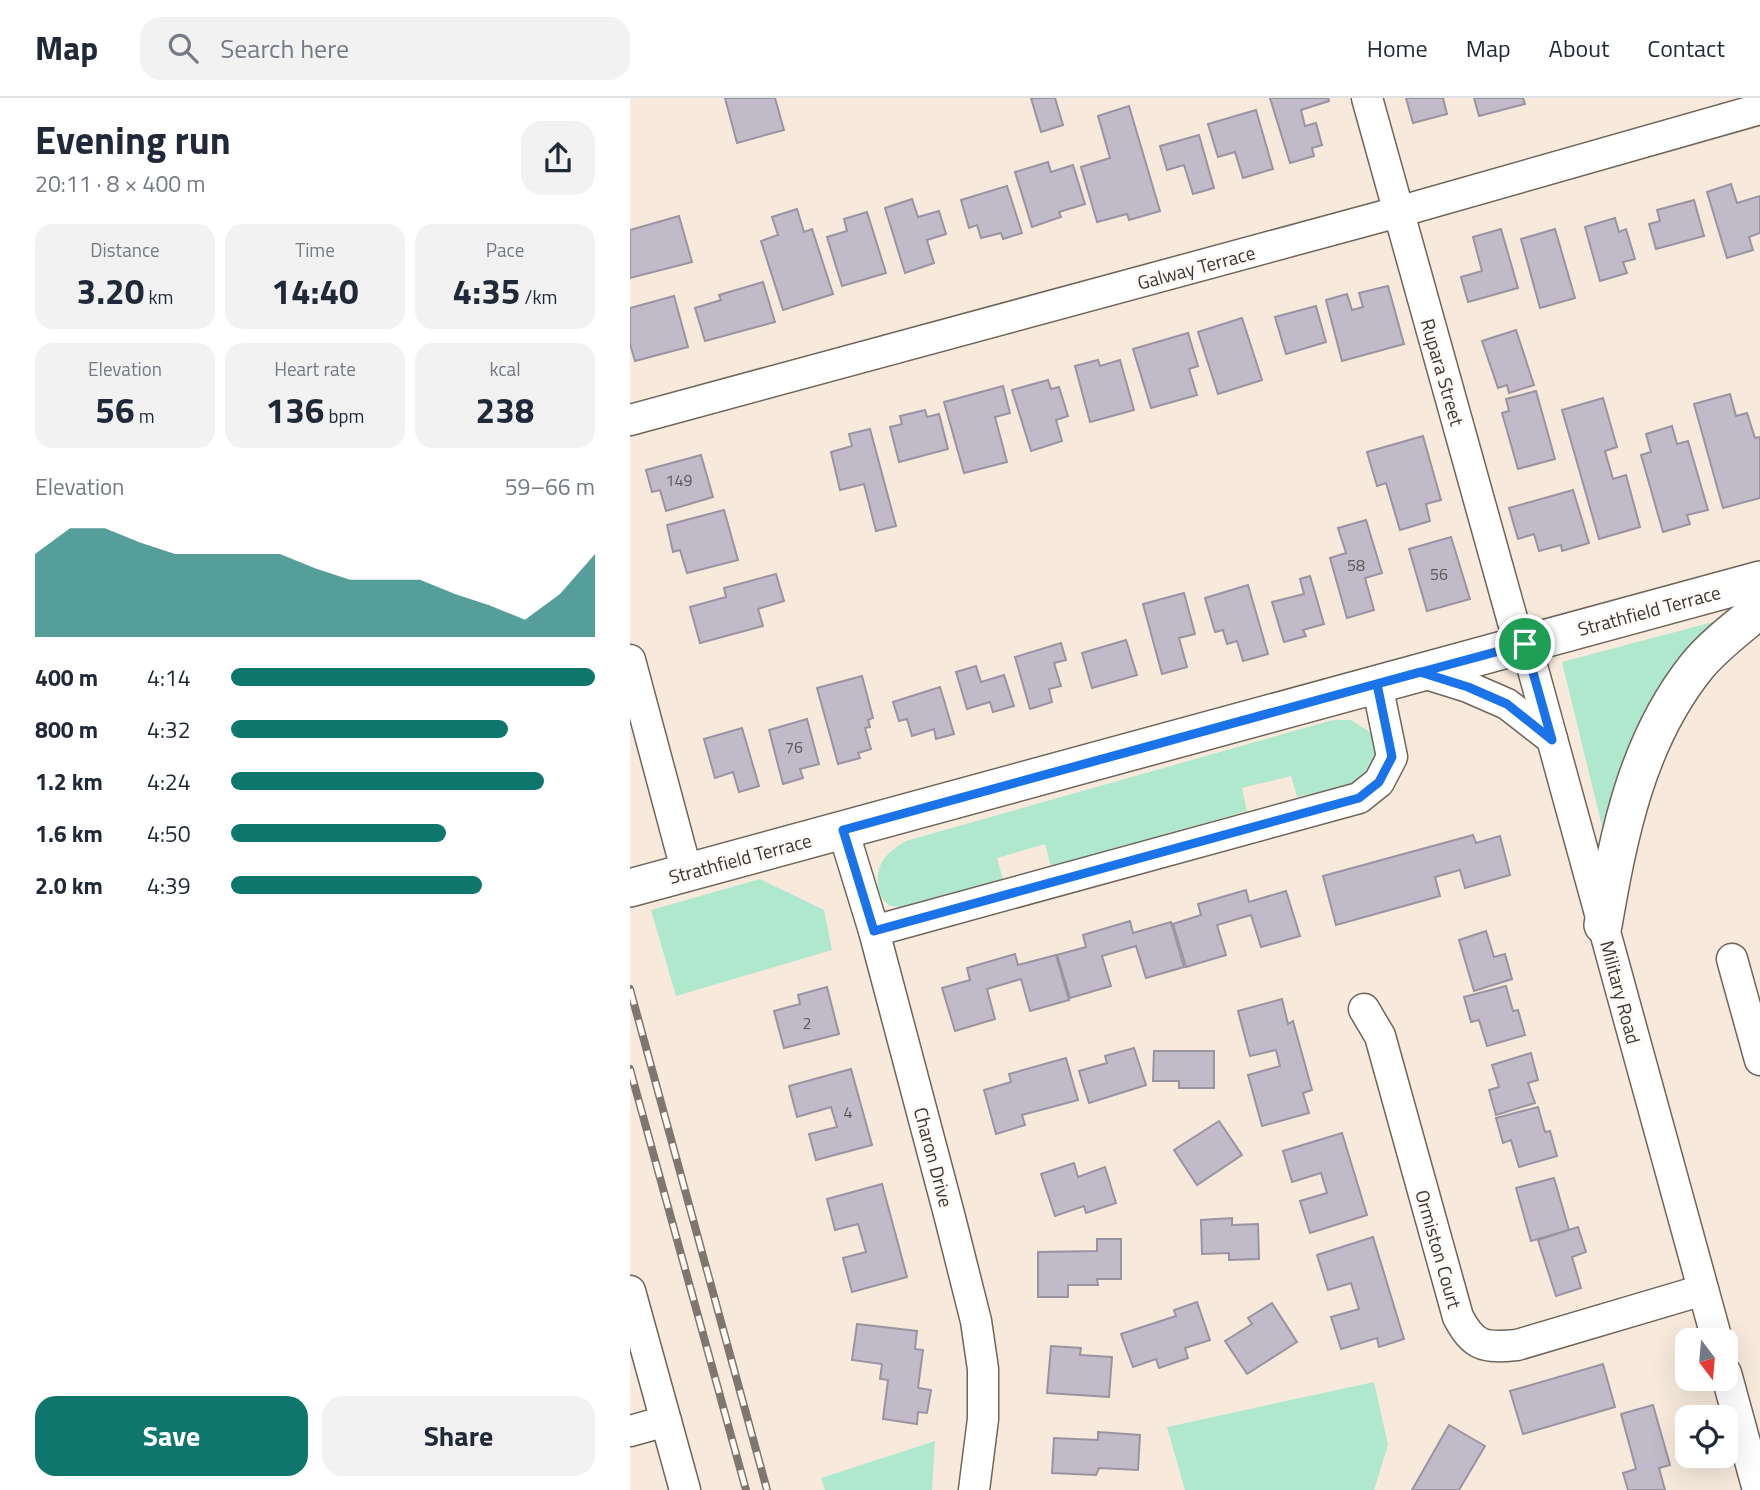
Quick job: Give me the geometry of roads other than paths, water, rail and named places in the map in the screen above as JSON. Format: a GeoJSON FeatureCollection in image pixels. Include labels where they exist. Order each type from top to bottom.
{"type":"FeatureCollection","features":[{"type":"Feature","properties":{"kind":"main road","name":"Strathfield Terrace"},"geometry":{"type":"LineString","coordinates":[[630,888],[1760,580]]}},
{"type":"Feature","properties":{"kind":"main road"},"geometry":{"type":"LineString","coordinates":[[1603,925],[1621,827],[1644,757],[1670,706],[1698,665],[1760,609]]}},
{"type":"Feature","properties":{"kind":"street","name":"Rupara Street"},"geometry":{"type":"LineString","coordinates":[[1367,98],[1513,622],[1525,644]]}},
{"type":"Feature","properties":{"kind":"street","name":"Galway Terrace"},"geometry":{"type":"LineString","coordinates":[[630,420],[1398,212],[1760,110]]}},
{"type":"Feature","properties":{"kind":"street","name":"Military Road"},"geometry":{"type":"LineString","coordinates":[[1525,644],[1714,1328]]}},
{"type":"Feature","properties":{"kind":"street"},"geometry":{"type":"LineString","coordinates":[[630,660],[687,873]]}},
{"type":"Feature","properties":{"kind":"street"},"geometry":{"type":"LineString","coordinates":[[1420,672],[1468,687],[1507,704],[1552,740]]}},
{"type":"Feature","properties":{"kind":"street"},"geometry":{"type":"LineString","coordinates":[[874,931],[1359,798],[1379,782],[1392,757],[1377,684]]}},
{"type":"Feature","properties":{"kind":"street","name":"Charon Drive"},"geometry":{"type":"LineString","coordinates":[[843,830],[874,931],[976,1321],[983,1369],[983,1419],[974,1490]]}},
{"type":"Feature","properties":{"kind":"street"},"geometry":{"type":"LineString","coordinates":[[1732,959],[1760,1060]]}},
{"type":"Feature","properties":{"kind":"street","name":"Ormiston Court"},"geometry":{"type":"LineString","coordinates":[[1364,1009],[1380,1036],[1458,1317],[1474,1341],[1485,1346],[1517,1345],[1703,1290]]}},
{"type":"Feature","properties":{"kind":"street"},"geometry":{"type":"LineString","coordinates":[[630,1291],[685,1490]]}},
{"type":"Feature","properties":{"kind":"street"},"geometry":{"type":"LineString","coordinates":[[1731,1391],[1758,1490]]}},
{"type":"Feature","properties":{"kind":"street"},"geometry":{"type":"LineString","coordinates":[[630,1431],[666,1421]]}},
{"type":"Feature","properties":{"kind":"railway"},"geometry":{"type":"LineString","coordinates":[[630,989],[767,1490]]}},
{"type":"Feature","properties":{"kind":"railway"},"geometry":{"type":"LineString","coordinates":[[630,1069],[746,1490]]}}]}
